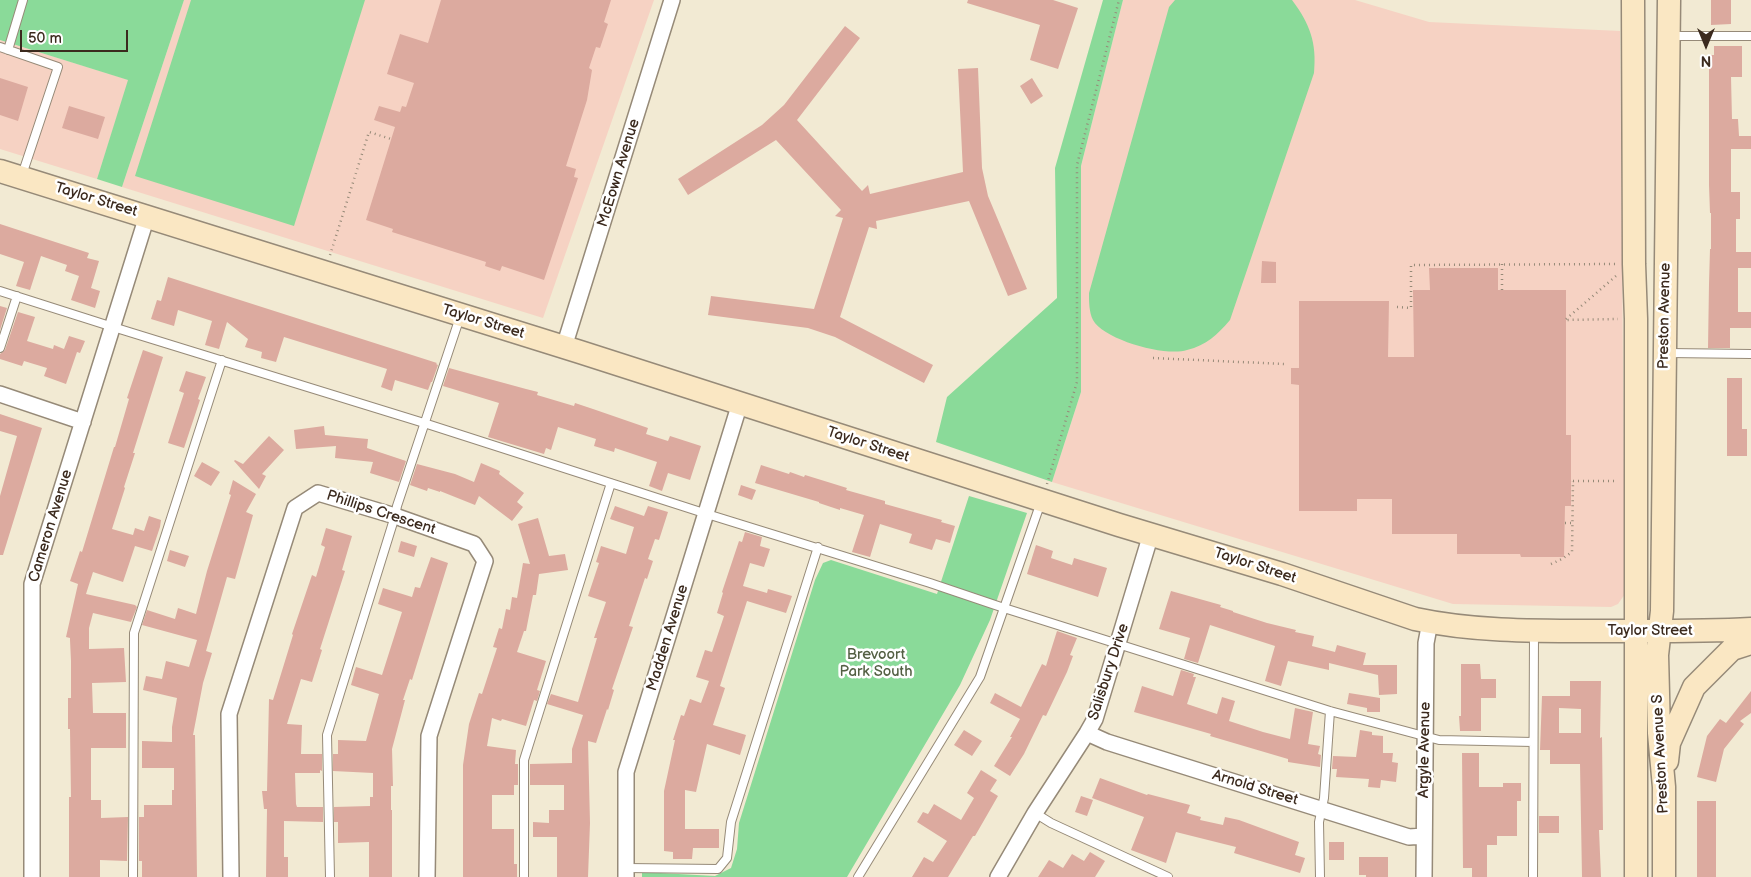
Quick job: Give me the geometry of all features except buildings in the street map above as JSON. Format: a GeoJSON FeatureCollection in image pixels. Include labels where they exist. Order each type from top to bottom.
{"type":"FeatureCollection","features":[{"type":"Feature","properties":{"kind":"main road","name":"Preston Avenue"},"geometry":{"type":"LineString","coordinates":[[1633,0],[1636,319],[1635,631]]}},
{"type":"Feature","properties":{"kind":"main road","name":"Preston Avenue"},"geometry":{"type":"LineString","coordinates":[[1660,631],[1662,611],[1669,0]]}},
{"type":"Feature","properties":{"kind":"main road","name":"Taylor Street"},"geometry":{"type":"LineString","coordinates":[[10,174],[325,271],[1042,500],[1282,574],[1415,619],[1499,629],[1534,631],[1751,629]]}},
{"type":"Feature","properties":{"kind":"main road","name":"Preston Avenue S"},"geometry":{"type":"LineString","coordinates":[[1635,631],[1636,877]]}},
{"type":"Feature","properties":{"kind":"main road","name":"Preston Avenue S"},"geometry":{"type":"LineString","coordinates":[[1660,631],[1657,655],[1659,733],[1664,787],[1664,877]]}},
{"type":"Feature","properties":{"kind":"main road"},"geometry":{"type":"LineString","coordinates":[[1664,787],[1669,743],[1694,687],[1732,649],[1751,642]]}},
{"type":"Feature","properties":{"kind":"street","name":"McEown Avenue"},"geometry":{"type":"LineString","coordinates":[[564,347],[672,0]]}},
{"type":"Feature","properties":{"kind":"street","name":"Cameron Avenue"},"geometry":{"type":"LineString","coordinates":[[32,877],[32,584],[147,216]]}},
{"type":"Feature","properties":{"kind":"street"},"geometry":{"type":"LineString","coordinates":[[0,394],[83,422]]}},
{"type":"Feature","properties":{"kind":"street","name":"Madden Avenue"},"geometry":{"type":"LineString","coordinates":[[626,872],[626,772],[740,404]]}},
{"type":"Feature","properties":{"kind":"street","name":"Phillips Crescent"},"geometry":{"type":"LineString","coordinates":[[231,877],[229,714],[295,508],[318,493],[395,516],[474,544],[485,561],[429,736],[427,877]]}},
{"type":"Feature","properties":{"kind":"street","name":"Salisbury Drive"},"geometry":{"type":"LineString","coordinates":[[998,877],[1035,813],[1095,719],[1151,534]]}},
{"type":"Feature","properties":{"kind":"street","name":"Argyle Avenue"},"geometry":{"type":"LineString","coordinates":[[1424,877],[1426,643],[1430,622]]}},
{"type":"Feature","properties":{"kind":"street","name":"Arnold Street"},"geometry":{"type":"LineString","coordinates":[[1087,733],[1107,742],[1409,837],[1424,836]]}},
{"type":"Feature","properties":{"kind":"lane"},"geometry":{"type":"LineString","coordinates":[[8,50],[24,0]]}},
{"type":"Feature","properties":{"kind":"lane"},"geometry":{"type":"LineString","coordinates":[[1669,36],[1751,36]]}},
{"type":"Feature","properties":{"kind":"lane"},"geometry":{"type":"LineString","coordinates":[[0,47],[58,67],[10,174]]}},
{"type":"Feature","properties":{"kind":"lane"},"geometry":{"type":"LineString","coordinates":[[0,291],[424,423],[706,514],[930,582],[1004,608],[1330,711],[1439,740],[1533,742]]}},
{"type":"Feature","properties":{"kind":"lane"},"geometry":{"type":"LineString","coordinates":[[0,348],[17,296]]}},
{"type":"Feature","properties":{"kind":"lane"},"geometry":{"type":"LineString","coordinates":[[330,877],[327,735],[397,506],[461,316]]}},
{"type":"Feature","properties":{"kind":"lane"},"geometry":{"type":"LineString","coordinates":[[1665,354],[1751,354]]}},
{"type":"Feature","properties":{"kind":"lane"},"geometry":{"type":"LineString","coordinates":[[133,877],[134,633],[222,360]]}},
{"type":"Feature","properties":{"kind":"lane"},"geometry":{"type":"LineString","coordinates":[[524,877],[524,760],[611,483]]}},
{"type":"Feature","properties":{"kind":"lane"},"geometry":{"type":"LineString","coordinates":[[858,877],[980,677],[1042,500]]}},
{"type":"Feature","properties":{"kind":"lane"},"geometry":{"type":"LineString","coordinates":[[626,872],[718,869],[728,858],[730,822],[818,547]]}},
{"type":"Feature","properties":{"kind":"lane"},"geometry":{"type":"LineString","coordinates":[[1533,877],[1534,631]]}},
{"type":"Feature","properties":{"kind":"lane"},"geometry":{"type":"LineString","coordinates":[[1320,877],[1319,822],[1323,809],[1330,711]]}},
{"type":"Feature","properties":{"kind":"lane"},"geometry":{"type":"LineString","coordinates":[[1035,813],[1051,823],[1168,877]]}},
{"type":"Feature","properties":{"kind":"path"},"geometry":{"type":"LineString","coordinates":[[1042,500],[1077,382],[1077,165],[1119,0]]}},
{"type":"Feature","properties":{"kind":"path"},"geometry":{"type":"LineString","coordinates":[[325,271],[369,132],[391,139]]}},
{"type":"Feature","properties":{"kind":"path"},"geometry":{"type":"LineString","coordinates":[[1502,264],[1502,290]]}},
{"type":"Feature","properties":{"kind":"path"},"geometry":{"type":"LineString","coordinates":[[1397,307],[1411,308],[1411,266],[1624,264]]}},
{"type":"Feature","properties":{"kind":"path"},"geometry":{"type":"LineString","coordinates":[[1617,275],[1565,320],[1625,319]]}},
{"type":"Feature","properties":{"kind":"path"},"geometry":{"type":"LineString","coordinates":[[1153,358],[1284,364]]}},
{"type":"Feature","properties":{"kind":"path"},"geometry":{"type":"LineString","coordinates":[[1551,564],[1572,552],[1572,481],[1618,481]]}},
{"type":"Feature","properties":{"kind":"path"},"geometry":{"type":"LineString","coordinates":[[1565,523],[1573,523]]}},
{"type":"Feature","properties":{"kind":"shaded area"},"geometry":{"type":"Polygon","coordinates":[[[184,0],[654,0],[543,318],[122,187],[184,0]]]}},
{"type":"Feature","properties":{"kind":"shaded area"},"geometry":{"type":"Polygon","coordinates":[[[1123,0],[1355,0],[1429,22],[1620,31],[1625,594],[1618,604],[1611,607],[1453,604],[1052,482],[1081,392],[1081,166],[1123,0]]]}},
{"type":"Feature","properties":{"kind":"shaded area"},"geometry":{"type":"Polygon","coordinates":[[[0,40],[129,80],[97,179],[0,149],[0,40]]]}},
{"type":"Feature","properties":{"kind":"green space"},"geometry":{"type":"Polygon","coordinates":[[[0,0],[184,0],[122,187],[97,179],[128,80],[0,40],[0,0]]]}},
{"type":"Feature","properties":{"kind":"green space"},"geometry":{"type":"Polygon","coordinates":[[[191,0],[365,0],[294,226],[135,176],[191,0]]]}},
{"type":"Feature","properties":{"kind":"green space"},"geometry":{"type":"Polygon","coordinates":[[[1103,0],[1123,0],[1081,166],[1081,392],[1052,482],[936,442],[947,397],[1057,298],[1055,168],[1103,0]]]}},
{"type":"Feature","properties":{"kind":"green space"},"geometry":{"type":"Polygon","coordinates":[[[1175,0],[1292,0],[1311,34],[1315,62],[1314,73],[1230,320],[1216,335],[1206,342],[1194,348],[1177,352],[1151,349],[1109,334],[1093,320],[1089,296],[1169,7],[1175,0]]]}},
{"type":"Feature","properties":{"kind":"green space","name":"Brevoort Park South"},"geometry":{"type":"Polygon","coordinates":[[[969,496],[1027,513],[990,620],[960,685],[847,877],[642,877],[642,872],[715,876],[731,868],[737,849],[739,823],[815,580],[823,563],[831,560],[937,594],[969,496]]]}}]}
